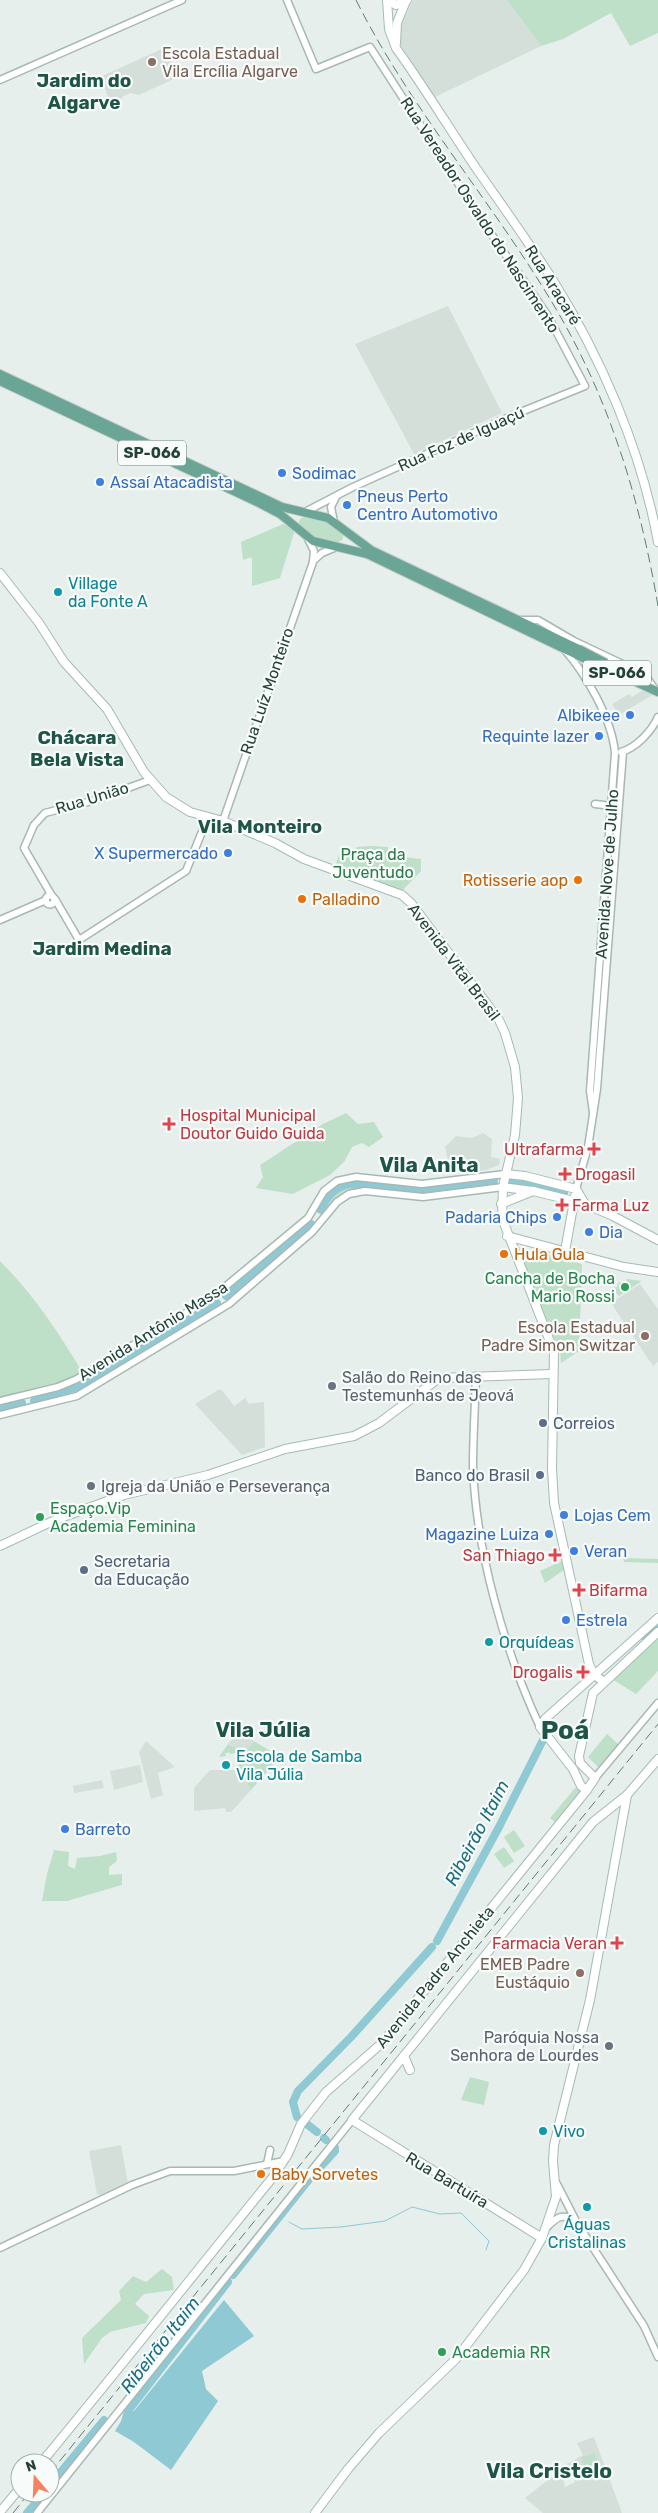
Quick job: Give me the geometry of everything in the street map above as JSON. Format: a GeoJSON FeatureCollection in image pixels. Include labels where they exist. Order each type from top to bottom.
{"type":"FeatureCollection","features":[{"type":"Feature","properties":{"kind":"main road"},"geometry":{"type":"LineString","coordinates":[[387,0],[396,4],[407,0]]}},
{"type":"Feature","properties":{"kind":"main road","name":"Rua Aracaré"},"geometry":{"type":"LineString","coordinates":[[387,0],[390,37],[398,52],[551,278],[589,345],[605,377],[633,449],[654,518],[658,542]]}},
{"type":"Feature","properties":{"kind":"main road"},"geometry":{"type":"LineString","coordinates":[[398,52],[396,32],[407,0]]}},
{"type":"Feature","properties":{"kind":"main road","name":"SP-066"},"geometry":{"type":"LineString","coordinates":[[0,374],[282,507],[303,513],[320,515],[334,522],[371,550],[520,620],[658,693]]}},
{"type":"Feature","properties":{"kind":"main road","name":"SP-066"},"geometry":{"type":"LineString","coordinates":[[0,381],[280,514],[306,537],[320,544],[367,554],[563,648],[578,652],[658,686]]}},
{"type":"Feature","properties":{"kind":"main road"},"geometry":{"type":"LineString","coordinates":[[299,530],[296,521],[303,513]]}},
{"type":"Feature","properties":{"kind":"main road"},"geometry":{"type":"LineString","coordinates":[[335,548],[347,542],[348,536],[344,530]]}},
{"type":"Feature","properties":{"kind":"main road","name":"Avenida Vital Brasil"},"geometry":{"type":"LineString","coordinates":[[0,573],[34,616],[64,662],[113,717],[150,780],[177,805],[223,821],[275,843],[304,859],[397,892],[411,902],[499,1020],[505,1033],[515,1068],[518,1098],[515,1135],[502,1187],[502,1218],[507,1236],[554,1352],[554,1374]]}},
{"type":"Feature","properties":{"kind":"main road","name":"Avenida Antônio Massa"},"geometry":{"type":"LineString","coordinates":[[505,1174],[538,1179],[576,1189]]}},
{"type":"Feature","properties":{"kind":"main road","name":"Avenida Antônio Massa"},"geometry":{"type":"LineString","coordinates":[[502,1187],[533,1191],[574,1201]]}},
{"type":"Feature","properties":{"kind":"main road"},"geometry":{"type":"LineString","coordinates":[[576,1189],[585,1204],[613,1216],[658,1240]]}},
{"type":"Feature","properties":{"kind":"main road","name":"Avenida Nove de Julho"},"geometry":{"type":"LineString","coordinates":[[565,1251],[576,1189]]}},
{"type":"Feature","properties":{"kind":"main road"},"geometry":{"type":"LineString","coordinates":[[501,1204],[533,1191]]}},
{"type":"Feature","properties":{"kind":"main road"},"geometry":{"type":"LineString","coordinates":[[572,1211],[585,1204]]}},
{"type":"Feature","properties":{"kind":"main road"},"geometry":{"type":"LineString","coordinates":[[507,1236],[639,1270],[658,1272]]}},
{"type":"Feature","properties":{"kind":"main road"},"geometry":{"type":"LineString","coordinates":[[0,1546],[55,1520],[124,1495],[208,1475],[285,1449],[354,1436],[379,1423],[439,1378],[554,1374],[552,1468],[554,1503],[589,1664],[594,1675],[603,1681]]}},
{"type":"Feature","properties":{"kind":"main road"},"geometry":{"type":"LineString","coordinates":[[587,1790],[581,1786],[569,1764],[540,1728],[544,1720],[658,1618]]}},
{"type":"Feature","properties":{"kind":"main road"},"geometry":{"type":"LineString","coordinates":[[595,1778],[580,1763],[579,1756],[593,1693],[603,1681],[658,1632]]}},
{"type":"Feature","properties":{"kind":"main road"},"geometry":{"type":"LineString","coordinates":[[569,1764],[579,1756]]}},
{"type":"Feature","properties":{"kind":"main road"},"geometry":{"type":"LineString","coordinates":[[352,2120],[593,1822],[627,1795],[658,1759]]}},
{"type":"Feature","properties":{"kind":"main road","name":"Avenida Padre Anchieta"},"geometry":{"type":"LineString","coordinates":[[49,2453],[131,2355],[153,2324],[284,2161],[303,2121],[326,2092],[382,2043],[595,1778]]}},
{"type":"Feature","properties":{"kind":"main road"},"geometry":{"type":"LineString","coordinates":[[315,2513],[348,2468],[379,2433],[456,2360],[524,2270],[542,2238],[556,2197],[556,2182],[552,2161],[554,2145],[595,1979],[627,1795]]}},
{"type":"Feature","properties":{"kind":"main road"},"geometry":{"type":"LineString","coordinates":[[404,2056],[410,2070]]}},
{"type":"Feature","properties":{"kind":"main road","name":"Rua Bartuíra"},"geometry":{"type":"LineString","coordinates":[[352,2120],[542,2238]]}},
{"type":"Feature","properties":{"kind":"main road"},"geometry":{"type":"LineString","coordinates":[[0,2512],[10,2500]]}},
{"type":"Feature","properties":{"kind":"street"},"geometry":{"type":"LineString","coordinates":[[0,80],[182,0]]}},
{"type":"Feature","properties":{"kind":"street","name":"Rua Vereador Osvaldo do Nascimento"},"geometry":{"type":"LineString","coordinates":[[287,0],[316,69],[370,47],[483,222],[548,316],[585,386]]}},
{"type":"Feature","properties":{"kind":"street","name":"Rua Foz de Iguaçú"},"geometry":{"type":"LineString","coordinates":[[303,513],[339,494],[512,416],[585,386]]}},
{"type":"Feature","properties":{"kind":"street"},"geometry":{"type":"LineString","coordinates":[[334,522],[331,507],[339,494]]}},
{"type":"Feature","properties":{"kind":"street"},"geometry":{"type":"LineString","coordinates":[[306,537],[314,551],[313,562]]}},
{"type":"Feature","properties":{"kind":"street"},"geometry":{"type":"LineString","coordinates":[[313,562],[322,553],[335,548]]}},
{"type":"Feature","properties":{"kind":"street","name":"Rua Luíz Monteiro"},"geometry":{"type":"LineString","coordinates":[[223,821],[278,656],[313,562]]}},
{"type":"Feature","properties":{"kind":"street"},"geometry":{"type":"LineString","coordinates":[[520,620],[538,620],[574,641],[631,668],[647,678],[658,693]]}},
{"type":"Feature","properties":{"kind":"street","name":"Avenida Nove de Julho"},"geometry":{"type":"LineString","coordinates":[[563,648],[578,668],[608,723],[615,753],[590,1091],[593,1112]]}},
{"type":"Feature","properties":{"kind":"street"},"geometry":{"type":"LineString","coordinates":[[615,753],[623,752],[633,747],[651,729],[658,716]]}},
{"type":"Feature","properties":{"kind":"street","name":"Avenida Nove de Julho"},"geometry":{"type":"LineString","coordinates":[[576,1189],[588,1147],[604,1022],[623,752]]}},
{"type":"Feature","properties":{"kind":"street","name":"Rua União"},"geometry":{"type":"LineString","coordinates":[[50,900],[46,886],[24,848],[34,825],[45,813],[92,801],[150,780]]}},
{"type":"Feature","properties":{"kind":"street"},"geometry":{"type":"LineString","coordinates":[[595,804],[604,805],[610,810]]}},
{"type":"Feature","properties":{"kind":"street"},"geometry":{"type":"LineString","coordinates":[[0,920],[50,900],[60,911],[79,940],[186,871],[208,817]]}},
{"type":"Feature","properties":{"kind":"street","name":"Avenida Antônio Massa"},"geometry":{"type":"LineString","coordinates":[[0,1401],[58,1387],[77,1379],[210,1299],[308,1218],[324,1191],[337,1181],[356,1177],[422,1184],[505,1174]]}},
{"type":"Feature","properties":{"kind":"street","name":"Avenida Antônio Massa"},"geometry":{"type":"LineString","coordinates":[[0,1415],[77,1396],[229,1304],[312,1232],[337,1202],[350,1194],[365,1191],[423,1197],[502,1187]]}},
{"type":"Feature","properties":{"kind":"street"},"geometry":{"type":"LineString","coordinates":[[476,1376],[474,1467],[483,1545],[497,1608],[540,1728]]}},
{"type":"Feature","properties":{"kind":"street"},"geometry":{"type":"LineString","coordinates":[[595,1778],[658,1703]]}},
{"type":"Feature","properties":{"kind":"street"},"geometry":{"type":"LineString","coordinates":[[37,2513],[352,2120]]}},
{"type":"Feature","properties":{"kind":"street"},"geometry":{"type":"LineString","coordinates":[[267,2164],[270,2150]]}},
{"type":"Feature","properties":{"kind":"street"},"geometry":{"type":"LineString","coordinates":[[0,2248],[124,2189],[170,2171],[234,2171],[284,2161]]}},
{"type":"Feature","properties":{"kind":"street"},"geometry":{"type":"LineString","coordinates":[[556,2182],[577,2223],[644,2326],[658,2357]]}},
{"type":"Feature","properties":{"kind":"street"},"geometry":{"type":"LineString","coordinates":[[545,2229],[556,2217],[560,2216],[569,2217],[577,2223]]}},
{"type":"Feature","properties":{"kind":"shaded area"},"geometry":{"type":"Polygon","coordinates":[[[413,0],[507,0],[541,46],[435,97],[398,41],[399,31],[413,0]]]}},
{"type":"Feature","properties":{"kind":"shaded area","name":"Escola Estadual Vila Ercília Algarve"},"geometry":{"type":"Polygon","coordinates":[[[164,48],[178,77],[139,95],[131,93],[125,95],[112,106],[100,77],[164,48]]]}},
{"type":"Feature","properties":{"kind":"shaded area"},"geometry":{"type":"Polygon","coordinates":[[[448,306],[502,413],[414,454],[355,344],[448,306]]]}},
{"type":"Feature","properties":{"kind":"shaded area"},"geometry":{"type":"Polygon","coordinates":[[[643,690],[654,694],[619,715],[612,704],[629,694],[632,697],[643,690]]]}},
{"type":"Feature","properties":{"kind":"shaded area"},"geometry":{"type":"Polygon","coordinates":[[[483,1133],[492,1139],[491,1157],[500,1159],[499,1165],[486,1170],[467,1172],[450,1170],[445,1147],[456,1136],[472,1138],[483,1133]]]}},
{"type":"Feature","properties":{"kind":"shaded area","name":"Escola Estadual Padre Simon Switzar"},"geometry":{"type":"Polygon","coordinates":[[[640,1284],[658,1309],[658,1362],[653,1366],[611,1303],[640,1284]]]}},
{"type":"Feature","properties":{"kind":"shaded area"},"geometry":{"type":"Polygon","coordinates":[[[218,1390],[222,1390],[234,1406],[245,1398],[249,1404],[264,1402],[265,1447],[242,1455],[195,1404],[218,1390]]]}},
{"type":"Feature","properties":{"kind":"shaded area"},"geometry":{"type":"Polygon","coordinates":[[[238,1733],[254,1741],[245,1753],[228,1744],[238,1733]]]}},
{"type":"Feature","properties":{"kind":"shaded area"},"geometry":{"type":"Polygon","coordinates":[[[146,1741],[175,1767],[158,1773],[163,1795],[151,1799],[139,1752],[146,1741]]]}},
{"type":"Feature","properties":{"kind":"shaded area"},"geometry":{"type":"Polygon","coordinates":[[[140,1765],[143,1782],[114,1790],[110,1771],[140,1765]]]}},
{"type":"Feature","properties":{"kind":"shaded area"},"geometry":{"type":"Polygon","coordinates":[[[210,1770],[239,1770],[251,1790],[231,1812],[226,1812],[225,1808],[194,1811],[194,1788],[210,1770]]]}},
{"type":"Feature","properties":{"kind":"shaded area"},"geometry":{"type":"Polygon","coordinates":[[[102,1780],[104,1788],[74,1793],[73,1786],[102,1780]]]}},
{"type":"Feature","properties":{"kind":"shaded area"},"geometry":{"type":"Polygon","coordinates":[[[121,2145],[128,2183],[101,2195],[97,2194],[89,2151],[121,2145]]]}},
{"type":"Feature","properties":{"kind":"shaded area"},"geometry":{"type":"Polygon","coordinates":[[[594,2437],[622,2513],[543,2513],[525,2498],[561,2470],[565,2487],[575,2482],[567,2464],[583,2455],[577,2443],[594,2437]]]}},
{"type":"Feature","properties":{"kind":"green space"},"geometry":{"type":"Polygon","coordinates":[[[507,0],[658,0],[658,33],[630,46],[611,13],[563,39],[541,46],[507,0]]]}},
{"type":"Feature","properties":{"kind":"green space"},"geometry":{"type":"Polygon","coordinates":[[[306,516],[324,520],[343,533],[343,539],[331,543],[319,540],[298,524],[300,519],[306,516]]]}},
{"type":"Feature","properties":{"kind":"green space"},"geometry":{"type":"Polygon","coordinates":[[[283,524],[292,528],[294,533],[280,578],[252,586],[252,560],[251,557],[243,560],[241,542],[283,524]]]}},
{"type":"Feature","properties":{"kind":"green space","name":"Praça da Juventudo"},"geometry":{"type":"Polygon","coordinates":[[[342,847],[352,852],[357,847],[388,847],[389,855],[421,859],[421,871],[401,892],[335,866],[342,847]]]}},
{"type":"Feature","properties":{"kind":"green space"},"geometry":{"type":"Polygon","coordinates":[[[346,1113],[358,1124],[374,1122],[383,1137],[369,1147],[362,1143],[352,1147],[344,1162],[330,1175],[293,1194],[256,1188],[263,1177],[260,1165],[323,1124],[346,1113]]]}},
{"type":"Feature","properties":{"kind":"green space"},"geometry":{"type":"Polygon","coordinates":[[[496,1178],[495,1184],[427,1194],[351,1189],[338,1196],[324,1213],[316,1211],[322,1200],[334,1188],[352,1181],[425,1188],[496,1178]]]}},
{"type":"Feature","properties":{"kind":"green space"},"geometry":{"type":"Polygon","coordinates":[[[508,1180],[536,1184],[565,1192],[563,1195],[535,1187],[507,1183],[508,1180]]]}},
{"type":"Feature","properties":{"kind":"green space"},"geometry":{"type":"Polygon","coordinates":[[[307,1222],[316,1223],[229,1299],[226,1299],[223,1293],[307,1222]]]}},
{"type":"Feature","properties":{"kind":"green space"},"geometry":{"type":"Polygon","coordinates":[[[516,1246],[582,1264],[579,1351],[561,1363],[560,1352],[516,1246]]]}},
{"type":"Feature","properties":{"kind":"green space"},"geometry":{"type":"Polygon","coordinates":[[[0,1261],[45,1314],[83,1373],[61,1384],[0,1398],[0,1261]]]}},
{"type":"Feature","properties":{"kind":"green space","name":"Cancha de Bocha Mario Rossi"},"geometry":{"type":"Polygon","coordinates":[[[627,1279],[642,1281],[619,1296],[612,1288],[617,1287],[619,1282],[626,1284],[627,1279]]]}},
{"type":"Feature","properties":{"kind":"green space"},"geometry":{"type":"Polygon","coordinates":[[[215,1299],[219,1301],[220,1306],[75,1394],[34,1405],[31,1402],[32,1396],[59,1390],[77,1382],[215,1299]]]}},
{"type":"Feature","properties":{"kind":"green space"},"geometry":{"type":"Polygon","coordinates":[[[21,1399],[25,1402],[23,1407],[0,1413],[0,1403],[21,1399]]]}},
{"type":"Feature","properties":{"kind":"green space"},"geometry":{"type":"Polygon","coordinates":[[[623,1558],[658,1559],[658,1563],[624,1562],[623,1558]]]}},
{"type":"Feature","properties":{"kind":"green space"},"geometry":{"type":"Polygon","coordinates":[[[562,1561],[564,1570],[545,1583],[540,1571],[562,1561]]]}},
{"type":"Feature","properties":{"kind":"green space"},"geometry":{"type":"Polygon","coordinates":[[[658,1635],[658,1671],[636,1694],[612,1679],[658,1635]]]}},
{"type":"Feature","properties":{"kind":"green space"},"geometry":{"type":"Polygon","coordinates":[[[607,1734],[619,1745],[599,1768],[588,1757],[607,1734]]]}},
{"type":"Feature","properties":{"kind":"green space"},"geometry":{"type":"Polygon","coordinates":[[[254,1741],[280,1757],[251,1790],[239,1770],[236,1753],[230,1754],[229,1752],[225,1754],[226,1756],[219,1757],[228,1744],[245,1753],[254,1741]]]}},
{"type":"Feature","properties":{"kind":"green space"},"geometry":{"type":"Polygon","coordinates":[[[575,1788],[581,1791],[556,1823],[550,1818],[575,1788]]]}},
{"type":"Feature","properties":{"kind":"green space"},"geometry":{"type":"Polygon","coordinates":[[[514,1830],[525,1846],[514,1853],[504,1837],[514,1830]]]}},
{"type":"Feature","properties":{"kind":"green space"},"geometry":{"type":"Polygon","coordinates":[[[504,1847],[514,1861],[504,1868],[494,1854],[504,1847]]]}},
{"type":"Feature","properties":{"kind":"green space"},"geometry":{"type":"Polygon","coordinates":[[[54,1850],[69,1852],[68,1866],[75,1869],[77,1858],[100,1856],[116,1852],[117,1861],[109,1867],[109,1875],[122,1874],[122,1885],[67,1901],[42,1901],[54,1850]]]}},
{"type":"Feature","properties":{"kind":"green space"},"geometry":{"type":"Polygon","coordinates":[[[470,2077],[489,2082],[484,2105],[461,2100],[470,2077]]]}},
{"type":"Feature","properties":{"kind":"green space"},"geometry":{"type":"Polygon","coordinates":[[[162,2269],[172,2277],[174,2290],[144,2294],[135,2304],[149,2316],[146,2323],[110,2332],[102,2338],[84,2364],[82,2338],[121,2300],[119,2291],[133,2276],[146,2282],[162,2269]]]}},
{"type":"Feature","properties":{"kind":"green space"},"geometry":{"type":"Polygon","coordinates":[[[594,2453],[601,2470],[589,2476],[581,2458],[594,2453]]]}},
{"type":"Feature","properties":{"kind":"water"},"geometry":{"type":"Polygon","coordinates":[[[224,2300],[254,2336],[202,2371],[206,2389],[218,2401],[171,2470],[134,2442],[115,2431],[126,2413],[134,2411],[224,2300]]]}},
{"type":"Feature","properties":{"kind":"waterway"},"geometry":{"type":"LineString","coordinates":[[321,1210],[332,1193],[349,1184],[417,1191],[494,1181]]}},
{"type":"Feature","properties":{"kind":"waterway"},"geometry":{"type":"LineString","coordinates":[[508,1182],[526,1183],[564,1193]]}},
{"type":"Feature","properties":{"kind":"waterway"},"geometry":{"type":"LineString","coordinates":[[226,1296],[311,1224]]}},
{"type":"Feature","properties":{"kind":"waterway"},"geometry":{"type":"LineString","coordinates":[[34,1401],[76,1387],[217,1303]]}},
{"type":"Feature","properties":{"kind":"waterway"},"geometry":{"type":"LineString","coordinates":[[0,1408],[22,1403]]}},
{"type":"Feature","properties":{"kind":"waterway","name":"Ribeirão Itaim"},"geometry":{"type":"LineString","coordinates":[[645,1637],[658,1623]]}},
{"type":"Feature","properties":{"kind":"waterway","name":"Ribeirão Itaim"},"geometry":{"type":"LineString","coordinates":[[437,1941],[499,1827],[543,1740]]}},
{"type":"Feature","properties":{"kind":"waterway","name":"Ribeirão Itaim"},"geometry":{"type":"LineString","coordinates":[[297,2117],[293,2102],[298,2091],[351,2037],[432,1947]]}},
{"type":"Feature","properties":{"kind":"waterway","name":"Ribeirão Itaim"},"geometry":{"type":"LineString","coordinates":[[308,2125],[317,2132]]}},
{"type":"Feature","properties":{"kind":"waterway","name":"Ribeirão Itaim"},"geometry":{"type":"LineString","coordinates":[[233,2275],[311,2177],[335,2151],[335,2148]]}},
{"type":"Feature","properties":{"kind":"waterway"},"geometry":{"type":"LineString","coordinates":[[289,2222],[302,2229],[341,2227],[385,2221],[412,2207],[440,2214],[461,2213],[489,2241],[486,2250]]}},
{"type":"Feature","properties":{"kind":"waterway","name":"Ribeirão Itaim"},"geometry":{"type":"LineString","coordinates":[[125,2422],[128,2411],[228,2282]]}},
{"type":"Feature","properties":{"kind":"waterway","name":"Ribeirão Itaim"},"geometry":{"type":"LineString","coordinates":[[60,2473],[104,2420]]}},
{"type":"Feature","properties":{"kind":"waterway","name":"Ribeirão Itaim"},"geometry":{"type":"LineString","coordinates":[[27,2513],[36,2503]]}},
{"type":"Feature","properties":{"kind":"railway"},"geometry":{"type":"LineString","coordinates":[[356,0],[377,40],[401,78],[504,228],[573,339],[606,412],[620,450],[642,527],[658,606]]}},
{"type":"Feature","properties":{"kind":"railway"},"geometry":{"type":"LineString","coordinates":[[60,2461],[658,1724]]}},
{"type":"Feature","properties":{"kind":"railway"},"geometry":{"type":"LineString","coordinates":[[13,2513],[21,2503]]}},
{"type":"Feature","properties":{"kind":"place","name":"Escola Estadual Vila Ercília Algarve"},"geometry":{"type":"Point","coordinates":[152,62]}},
{"type":"Feature","properties":{"kind":"place","name":"Sodimac"},"geometry":{"type":"Point","coordinates":[282,473]}},
{"type":"Feature","properties":{"kind":"place","name":"Assaí Atacadista"},"geometry":{"type":"Point","coordinates":[100,482]}},
{"type":"Feature","properties":{"kind":"place","name":"Pneus Perto Centro Automotivo"},"geometry":{"type":"Point","coordinates":[347,505]}},
{"type":"Feature","properties":{"kind":"place","name":"Village da Fonte A"},"geometry":{"type":"Point","coordinates":[58,592]}},
{"type":"Feature","properties":{"kind":"place","name":"Albikeee"},"geometry":{"type":"Point","coordinates":[630,715]}},
{"type":"Feature","properties":{"kind":"place","name":"Requinte lazer"},"geometry":{"type":"Point","coordinates":[599,736]}},
{"type":"Feature","properties":{"kind":"place","name":"X Supermercado"},"geometry":{"type":"Point","coordinates":[228,853]}},
{"type":"Feature","properties":{"kind":"place","name":"Rotisserie aop"},"geometry":{"type":"Point","coordinates":[578,880]}},
{"type":"Feature","properties":{"kind":"place","name":"Palladino"},"geometry":{"type":"Point","coordinates":[302,899]}},
{"type":"Feature","properties":{"kind":"place","name":"Hospital Municipal Doutor Guido Guida"},"geometry":{"type":"Point","coordinates":[169,1124]}},
{"type":"Feature","properties":{"kind":"place","name":"Ultrafarma"},"geometry":{"type":"Point","coordinates":[594,1149]}},
{"type":"Feature","properties":{"kind":"place","name":"Drogasil"},"geometry":{"type":"Point","coordinates":[565,1174]}},
{"type":"Feature","properties":{"kind":"place","name":"Farma Luz"},"geometry":{"type":"Point","coordinates":[562,1205]}},
{"type":"Feature","properties":{"kind":"place","name":"Padaria Chips"},"geometry":{"type":"Point","coordinates":[557,1217]}},
{"type":"Feature","properties":{"kind":"place","name":"Dia"},"geometry":{"type":"Point","coordinates":[589,1232]}},
{"type":"Feature","properties":{"kind":"place","name":"Hula Gula"},"geometry":{"type":"Point","coordinates":[504,1254]}},
{"type":"Feature","properties":{"kind":"place","name":"Cancha de Bocha Mario Rossi"},"geometry":{"type":"Point","coordinates":[625,1287]}},
{"type":"Feature","properties":{"kind":"place","name":"Escola Estadual Padre Simon Switzar"},"geometry":{"type":"Point","coordinates":[645,1336]}},
{"type":"Feature","properties":{"kind":"place","name":"Salão do Reino das Testemunhas de Jeová"},"geometry":{"type":"Point","coordinates":[332,1386]}},
{"type":"Feature","properties":{"kind":"place","name":"Correios"},"geometry":{"type":"Point","coordinates":[543,1423]}},
{"type":"Feature","properties":{"kind":"place","name":"Banco do Brasil"},"geometry":{"type":"Point","coordinates":[540,1475]}},
{"type":"Feature","properties":{"kind":"place","name":"Igreja da União e Perseverança"},"geometry":{"type":"Point","coordinates":[91,1486]}},
{"type":"Feature","properties":{"kind":"place","name":"Lojas Cem"},"geometry":{"type":"Point","coordinates":[564,1515]}},
{"type":"Feature","properties":{"kind":"place","name":"Espaço.Vip Academia Feminina"},"geometry":{"type":"Point","coordinates":[40,1517]}},
{"type":"Feature","properties":{"kind":"place","name":"Magazine Luiza"},"geometry":{"type":"Point","coordinates":[549,1534]}},
{"type":"Feature","properties":{"kind":"place","name":"Veran"},"geometry":{"type":"Point","coordinates":[574,1551]}},
{"type":"Feature","properties":{"kind":"place","name":"San Thiago"},"geometry":{"type":"Point","coordinates":[555,1555]}},
{"type":"Feature","properties":{"kind":"place","name":"Secretaria da Educação"},"geometry":{"type":"Point","coordinates":[84,1570]}},
{"type":"Feature","properties":{"kind":"place","name":"Bifarma"},"geometry":{"type":"Point","coordinates":[579,1590]}},
{"type":"Feature","properties":{"kind":"place","name":"Estrela"},"geometry":{"type":"Point","coordinates":[566,1620]}},
{"type":"Feature","properties":{"kind":"place","name":"Orquídeas"},"geometry":{"type":"Point","coordinates":[489,1642]}},
{"type":"Feature","properties":{"kind":"place","name":"Drogalis"},"geometry":{"type":"Point","coordinates":[583,1672]}},
{"type":"Feature","properties":{"kind":"place","name":"Escola de Samba Vila Júlia"},"geometry":{"type":"Point","coordinates":[226,1765]}},
{"type":"Feature","properties":{"kind":"place","name":"Barreto"},"geometry":{"type":"Point","coordinates":[65,1829]}},
{"type":"Feature","properties":{"kind":"place","name":"Farmacia Veran"},"geometry":{"type":"Point","coordinates":[617,1943]}},
{"type":"Feature","properties":{"kind":"place","name":"EMEB Padre Eustáquio"},"geometry":{"type":"Point","coordinates":[580,1973]}},
{"type":"Feature","properties":{"kind":"place","name":"Paróquia Nossa Senhora de Lourdes"},"geometry":{"type":"Point","coordinates":[609,2046]}},
{"type":"Feature","properties":{"kind":"place","name":"Vivo"},"geometry":{"type":"Point","coordinates":[543,2131]}},
{"type":"Feature","properties":{"kind":"place","name":"Baby Sorvetes"},"geometry":{"type":"Point","coordinates":[261,2174]}},
{"type":"Feature","properties":{"kind":"place","name":"Águas Cristalinas"},"geometry":{"type":"Point","coordinates":[587,2207]}},
{"type":"Feature","properties":{"kind":"place","name":"Academia RR"},"geometry":{"type":"Point","coordinates":[442,2352]}},
{"type":"Feature","properties":{"kind":"district","name":"Jardim do Algarve"},"geometry":{"type":"Point","coordinates":[84,91]}},
{"type":"Feature","properties":{"kind":"district","name":"Chácara Bela Vista"},"geometry":{"type":"Point","coordinates":[77,748]}},
{"type":"Feature","properties":{"kind":"district","name":"Vila Monteiro"},"geometry":{"type":"Point","coordinates":[260,826]}},
{"type":"Feature","properties":{"kind":"district","name":"Jardim Medina"},"geometry":{"type":"Point","coordinates":[102,948]}},
{"type":"Feature","properties":{"kind":"district","name":"Vila Anita"},"geometry":{"type":"Point","coordinates":[429,1164]}},
{"type":"Feature","properties":{"kind":"district","name":"Vila Júlia"},"geometry":{"type":"Point","coordinates":[263,1729]}},
{"type":"Feature","properties":{"kind":"district","name":"Poá"},"geometry":{"type":"Point","coordinates":[565,1730]}},
{"type":"Feature","properties":{"kind":"district","name":"Vila Cristelo"},"geometry":{"type":"Point","coordinates":[549,2470]}}]}
